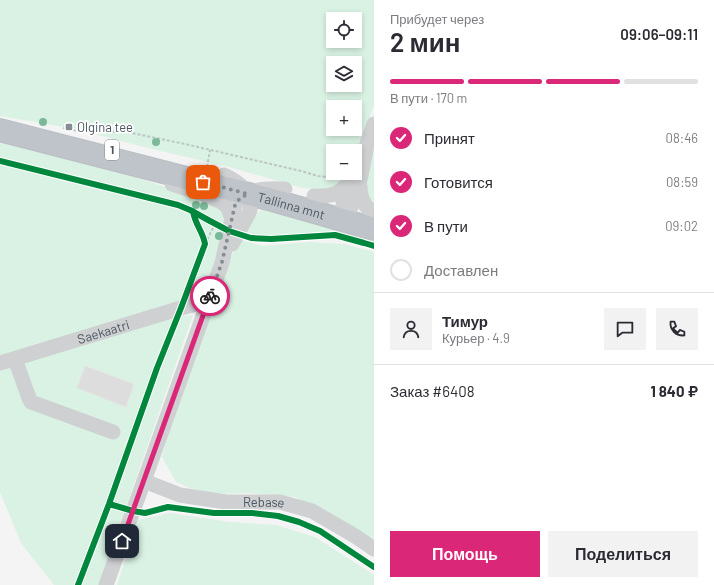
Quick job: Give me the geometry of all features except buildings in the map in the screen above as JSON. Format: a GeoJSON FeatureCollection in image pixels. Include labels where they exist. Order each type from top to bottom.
{"type":"FeatureCollection","features":[{"type":"Feature","properties":{"kind":"highway","name":"Tallinna mnt"},"geometry":{"type":"LineString","coordinates":[[0,125],[224,175],[278,195],[346,211],[374,214]]}},
{"type":"Feature","properties":{"kind":"highway","name":"Tallinna mnt"},"geometry":{"type":"LineString","coordinates":[[0,130],[85,152],[249,202],[278,195],[314,196],[346,211],[374,229]]}},
{"type":"Feature","properties":{"kind":"street"},"geometry":{"type":"LineString","coordinates":[[362,158],[374,124]]}},
{"type":"Feature","properties":{"kind":"street"},"geometry":{"type":"LineString","coordinates":[[85,152],[209,196],[226,206],[229,210],[231,225]]}},
{"type":"Feature","properties":{"kind":"street"},"geometry":{"type":"LineString","coordinates":[[106,585],[222,262],[249,202],[244,188],[224,175]]}},
{"type":"Feature","properties":{"kind":"street"},"geometry":{"type":"LineString","coordinates":[[314,196],[330,196],[337,193],[351,180]]}},
{"type":"Feature","properties":{"kind":"street"},"geometry":{"type":"LineString","coordinates":[[346,211],[343,199],[352,180]]}},
{"type":"Feature","properties":{"kind":"street"},"geometry":{"type":"LineString","coordinates":[[355,180],[365,206],[374,214]]}},
{"type":"Feature","properties":{"kind":"street"},"geometry":{"type":"LineString","coordinates":[[222,262],[235,205],[240,198],[249,202]]}},
{"type":"Feature","properties":{"kind":"street","name":"Saekaatri"},"geometry":{"type":"LineString","coordinates":[[0,363],[181,308],[208,302]]}},
{"type":"Feature","properties":{"kind":"street"},"geometry":{"type":"LineString","coordinates":[[15,359],[31,402],[113,432]]}},
{"type":"Feature","properties":{"kind":"street","name":"Rebase"},"geometry":{"type":"LineString","coordinates":[[144,481],[180,495],[226,502],[280,502],[312,511],[374,549]]}},
{"type":"Feature","properties":{"kind":"path"},"geometry":{"type":"LineString","coordinates":[[63,128],[77,131],[127,132],[191,145],[326,177]]}},
{"type":"Feature","properties":{"kind":"path"},"geometry":{"type":"LineString","coordinates":[[190,210],[198,215]]}},
{"type":"Feature","properties":{"kind":"path"},"geometry":{"type":"LineString","coordinates":[[204,244],[213,223],[231,225]]}},
{"type":"Feature","properties":{"kind":"green space"},"geometry":{"type":"Polygon","coordinates":[[[0,0],[374,0],[374,105],[360,144],[326,144],[326,180],[341,180],[332,188],[321,190],[303,188],[229,167],[148,148],[73,128],[73,124],[66,122],[65,127],[0,116],[0,0]]]}},
{"type":"Feature","properties":{"kind":"green space"},"geometry":{"type":"Polygon","coordinates":[[[0,138],[67,159],[121,172],[183,193],[218,208],[225,218],[226,236],[205,290],[188,299],[0,357],[0,138]]]}},
{"type":"Feature","properties":{"kind":"green space"},"geometry":{"type":"Polygon","coordinates":[[[374,143],[374,208],[368,199],[366,174],[374,143]]]}},
{"type":"Feature","properties":{"kind":"green space"},"geometry":{"type":"Polygon","coordinates":[[[266,208],[374,234],[374,244],[335,232],[268,236],[239,231],[254,215],[266,208]]]}},
{"type":"Feature","properties":{"kind":"green space"},"geometry":{"type":"Polygon","coordinates":[[[238,239],[263,246],[308,242],[344,244],[374,252],[374,540],[295,497],[248,493],[204,494],[176,482],[162,457],[173,417],[238,239]]]}},
{"type":"Feature","properties":{"kind":"green space"},"geometry":{"type":"Polygon","coordinates":[[[193,315],[99,585],[54,585],[21,543],[0,492],[0,367],[163,318],[193,315]]]}},
{"type":"Feature","properties":{"kind":"green space"},"geometry":{"type":"Polygon","coordinates":[[[170,513],[229,522],[276,525],[315,537],[374,575],[374,585],[117,585],[138,520],[170,513]]]}},
{"type":"Feature","properties":{"kind":"cycle path"},"geometry":{"type":"LineString","coordinates":[[0,161],[178,205],[229,231],[251,238],[271,239],[335,235],[374,246]]}},
{"type":"Feature","properties":{"kind":"cycle path"},"geometry":{"type":"LineString","coordinates":[[78,585],[109,504],[157,368],[205,244],[193,211]]}},
{"type":"Feature","properties":{"kind":"cycle path"},"geometry":{"type":"LineString","coordinates":[[109,504],[145,513],[168,507],[214,513],[252,513],[278,516],[299,522],[320,531],[374,567]]}},
{"type":"Feature","properties":{"kind":"way so far"},"geometry":{"type":"LineString","coordinates":[[203,182],[248,194],[240,198],[235,205],[222,262],[210,296]]}},
{"type":"Feature","properties":{"kind":"place","name":"Olgina tee"},"geometry":{"type":"Point","coordinates":[69,127]}},
{"type":"Feature","properties":{"kind":"route"},"geometry":{"type":"LineString","coordinates":[[122,541],[210,296]]}}]}
